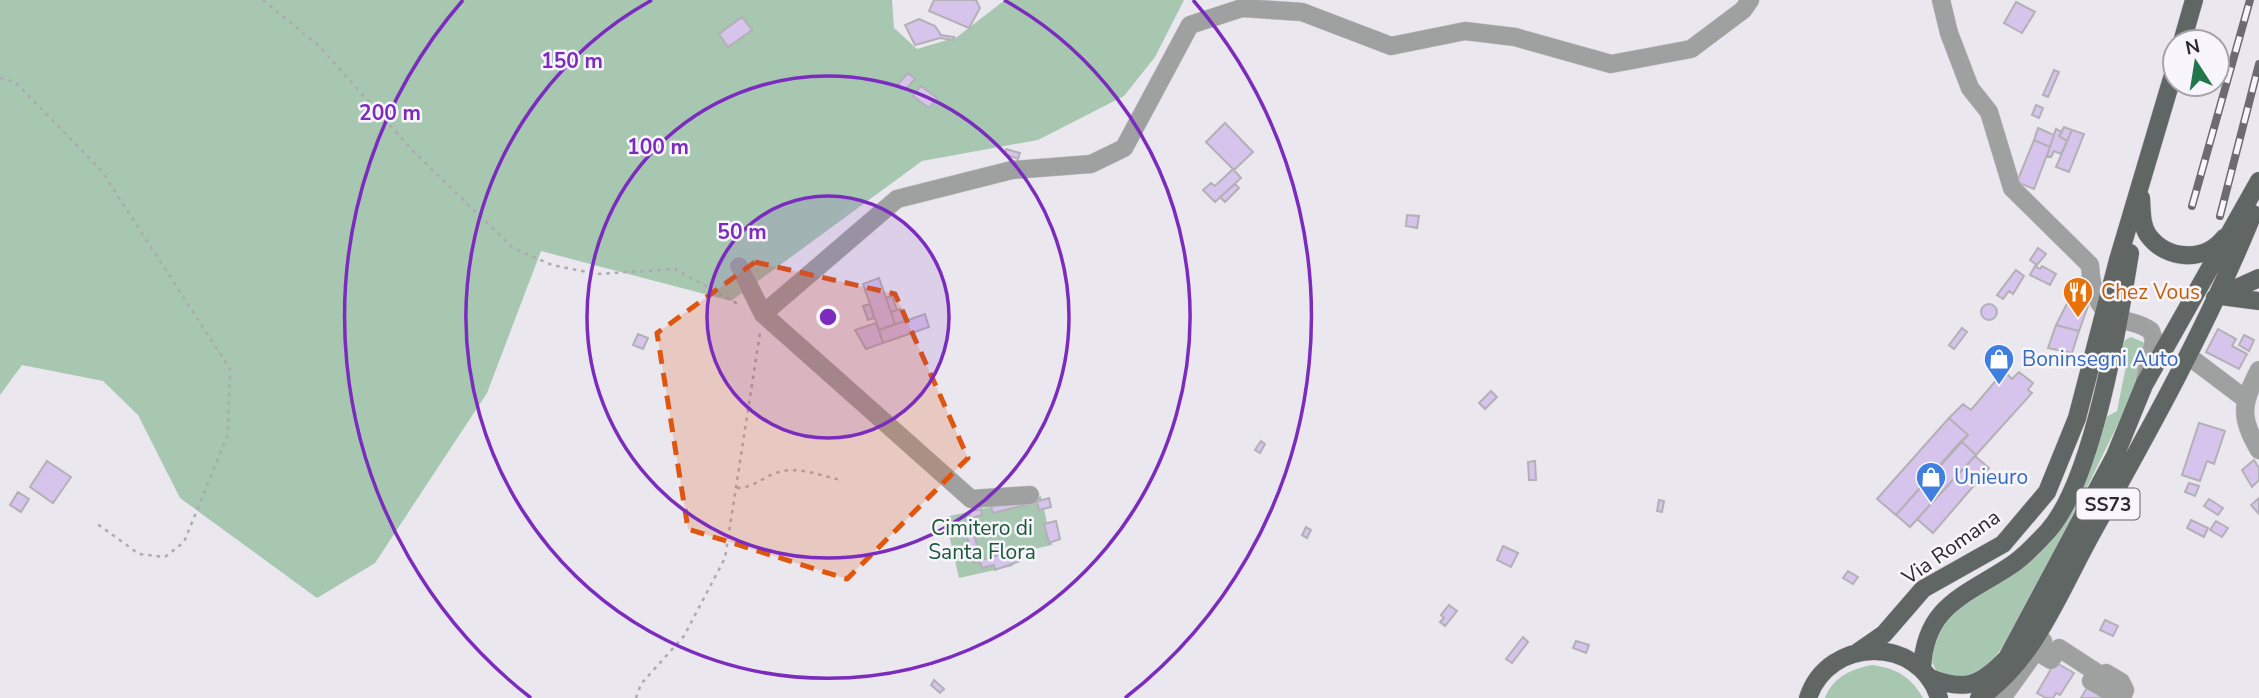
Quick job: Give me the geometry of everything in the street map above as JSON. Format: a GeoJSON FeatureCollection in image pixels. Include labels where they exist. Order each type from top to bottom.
{"type":"FeatureCollection","features":[{"type":"Feature","properties":{"kind":"main road"},"geometry":{"type":"LineString","coordinates":[[2186,28],[2194,0]]}},
{"type":"Feature","properties":{"kind":"main road","name":"Via Romana"},"geometry":{"type":"LineString","coordinates":[[1925,673],[1928,631],[1938,616],[1961,594],[2014,563],[2051,528],[2079,479],[2096,413],[2112,314],[2141,188],[2166,98]]}},
{"type":"Feature","properties":{"kind":"main road","name":"SS73"},"geometry":{"type":"LineString","coordinates":[[1808,698],[1822,672],[1838,659],[1858,652],[1892,652],[1950,686],[1965,686],[1992,673],[2007,658],[2115,457],[2144,385],[2259,181]]}},
{"type":"Feature","properties":{"kind":"main road"},"geometry":{"type":"LineString","coordinates":[[2141,188],[2142,221],[2148,234],[2172,252],[2202,255],[2217,246],[2243,213]]}},
{"type":"Feature","properties":{"kind":"main road","name":"SS73"},"geometry":{"type":"LineString","coordinates":[[1979,698],[1997,686],[2033,642],[2218,296],[2259,200]]}},
{"type":"Feature","properties":{"kind":"main road"},"geometry":{"type":"LineString","coordinates":[[2115,457],[2197,316],[2218,296],[2259,278]]}},
{"type":"Feature","properties":{"kind":"main road"},"geometry":{"type":"LineString","coordinates":[[2218,296],[2244,297],[2259,301]]}},
{"type":"Feature","properties":{"kind":"main road","name":"Via Romana"},"geometry":{"type":"LineString","coordinates":[[1858,652],[1884,634],[1923,589],[1979,560],[2019,528],[2047,492],[2057,472],[2112,314]]}},
{"type":"Feature","properties":{"kind":"main road"},"geometry":{"type":"LineString","coordinates":[[1925,673],[1939,698]]}},
{"type":"Feature","properties":{"kind":"street"},"geometry":{"type":"LineString","coordinates":[[763,314],[897,199],[1013,170],[1090,164],[1124,148],[1190,25],[1242,8],[1303,12],[1391,46],[1465,31],[1515,37],[1611,64],[1691,49],[1743,10],[1750,0]]}},
{"type":"Feature","properties":{"kind":"street"},"geometry":{"type":"LineString","coordinates":[[1941,0],[1949,33],[1970,88],[1989,112],[2012,188],[2090,265],[2092,290],[2112,314],[2151,331],[2154,340],[2144,385]]}},
{"type":"Feature","properties":{"kind":"street"},"geometry":{"type":"LineString","coordinates":[[739,266],[763,314],[971,499],[1030,495]]}},
{"type":"Feature","properties":{"kind":"street"},"geometry":{"type":"LineString","coordinates":[[2194,361],[2244,398]]}},
{"type":"Feature","properties":{"kind":"street"},"geometry":{"type":"LineString","coordinates":[[2259,370],[2244,398],[2249,432],[2259,450]]}},
{"type":"Feature","properties":{"kind":"street"},"geometry":{"type":"LineString","coordinates":[[2084,392],[2096,413]]}},
{"type":"Feature","properties":{"kind":"street"},"geometry":{"type":"LineString","coordinates":[[2003,698],[2036,651],[2093,545],[2125,472]]}},
{"type":"Feature","properties":{"kind":"street"},"geometry":{"type":"LineString","coordinates":[[2036,651],[2051,660],[2059,648],[2099,674],[2106,673],[2121,682],[2125,690],[2121,698]]}},
{"type":"Feature","properties":{"kind":"path"},"geometry":{"type":"LineString","coordinates":[[263,0],[320,47],[413,151],[513,248],[552,265],[597,274],[675,269],[744,307],[763,314],[725,558],[684,636],[641,684],[636,698]]}},
{"type":"Feature","properties":{"kind":"path"},"geometry":{"type":"LineString","coordinates":[[0,78],[15,82],[101,170],[230,369],[229,434],[184,542],[165,557],[139,554],[96,523]]}},
{"type":"Feature","properties":{"kind":"path"},"geometry":{"type":"LineString","coordinates":[[737,488],[747,488],[776,472],[793,469],[841,480]]}},
{"type":"Feature","properties":{"kind":"highlighted area"},"geometry":{"type":"Polygon","coordinates":[[[755,262],[895,294],[968,458],[847,579],[688,529],[657,333],[755,262]]]}},
{"type":"Feature","properties":{"kind":"green space"},"geometry":{"type":"Polygon","coordinates":[[[0,0],[892,0],[894,28],[917,49],[957,37],[1005,0],[1184,0],[1155,57],[1124,96],[1038,140],[922,161],[731,301],[541,251],[487,393],[375,563],[317,598],[180,498],[138,415],[103,381],[22,365],[0,395],[0,0]]]}},
{"type":"Feature","properties":{"kind":"green space"},"geometry":{"type":"Polygon","coordinates":[[[2131,337],[2145,343],[2135,389],[2052,559],[2003,646],[1990,664],[1967,676],[1956,678],[1936,670],[1928,655],[1936,632],[1954,612],[2036,551],[2097,422],[2117,411],[2126,366],[2121,351],[2125,340],[2131,337]]]}},
{"type":"Feature","properties":{"kind":"green space","name":"Cimitero di Santa Flora"},"geometry":{"type":"Polygon","coordinates":[[[1041,496],[1052,545],[1011,554],[1013,566],[959,578],[945,517],[1041,496]]]}},
{"type":"Feature","properties":{"kind":"green space"},"geometry":{"type":"Polygon","coordinates":[[[1872,665],[1902,674],[1923,698],[1825,698],[1838,679],[1872,665]]]}},
{"type":"Feature","properties":{"kind":"building"},"geometry":{"type":"Polygon","coordinates":[[[934,0],[976,0],[980,8],[969,28],[929,11],[934,0]]]}},
{"type":"Feature","properties":{"kind":"building"},"geometry":{"type":"Polygon","coordinates":[[[2016,2],[2035,12],[2022,33],[2004,23],[2016,2]]]}},
{"type":"Feature","properties":{"kind":"building"},"geometry":{"type":"Polygon","coordinates":[[[742,17],[752,30],[728,47],[719,34],[742,17]]]}},
{"type":"Feature","properties":{"kind":"building"},"geometry":{"type":"Polygon","coordinates":[[[919,19],[935,26],[941,35],[954,37],[953,40],[940,38],[915,45],[905,25],[919,19]]]}},
{"type":"Feature","properties":{"kind":"building"},"geometry":{"type":"Polygon","coordinates":[[[2054,70],[2059,72],[2048,97],[2043,95],[2054,70]]]}},
{"type":"Feature","properties":{"kind":"building"},"geometry":{"type":"Polygon","coordinates":[[[908,73],[915,79],[905,90],[898,84],[908,73]]]}},
{"type":"Feature","properties":{"kind":"building"},"geometry":{"type":"Polygon","coordinates":[[[921,86],[937,98],[929,108],[913,96],[921,86]]]}},
{"type":"Feature","properties":{"kind":"building"},"geometry":{"type":"Polygon","coordinates":[[[2036,105],[2043,108],[2039,118],[2032,115],[2036,105]]]}},
{"type":"Feature","properties":{"kind":"building"},"geometry":{"type":"Polygon","coordinates":[[[1225,123],[1253,152],[1234,170],[1206,142],[1225,123]]]}},
{"type":"Feature","properties":{"kind":"building"},"geometry":{"type":"Polygon","coordinates":[[[2064,127],[2072,130],[2067,141],[2059,136],[2064,127]]]}},
{"type":"Feature","properties":{"kind":"building"},"geometry":{"type":"Polygon","coordinates":[[[2038,128],[2054,135],[2050,147],[2034,140],[2038,128]]]}},
{"type":"Feature","properties":{"kind":"building"},"geometry":{"type":"Polygon","coordinates":[[[2056,129],[2062,132],[2059,136],[2067,141],[2061,154],[2054,151],[2051,157],[2047,156],[2056,129]]]}},
{"type":"Feature","properties":{"kind":"building"},"geometry":{"type":"Polygon","coordinates":[[[2072,130],[2084,134],[2069,172],[2056,167],[2072,130]]]}},
{"type":"Feature","properties":{"kind":"building"},"geometry":{"type":"Polygon","coordinates":[[[2034,140],[2050,147],[2034,189],[2017,182],[2034,140]]]}},
{"type":"Feature","properties":{"kind":"building"},"geometry":{"type":"Polygon","coordinates":[[[1006,149],[1020,153],[1018,159],[1005,154],[1006,149]]]}},
{"type":"Feature","properties":{"kind":"building"},"geometry":{"type":"Polygon","coordinates":[[[1233,169],[1241,178],[1215,202],[1203,190],[1211,183],[1215,186],[1233,169]]]}},
{"type":"Feature","properties":{"kind":"building"},"geometry":{"type":"Polygon","coordinates":[[[1235,184],[1239,188],[1225,202],[1220,197],[1235,184]]]}},
{"type":"Feature","properties":{"kind":"building"},"geometry":{"type":"Polygon","coordinates":[[[1407,215],[1419,216],[1417,228],[1406,226],[1407,215]]]}},
{"type":"Feature","properties":{"kind":"building"},"geometry":{"type":"Polygon","coordinates":[[[2038,248],[2046,254],[2037,265],[2030,260],[2038,248]]]}},
{"type":"Feature","properties":{"kind":"building"},"geometry":{"type":"Polygon","coordinates":[[[2035,266],[2040,269],[2042,266],[2056,274],[2050,285],[2030,275],[2035,266]]]}},
{"type":"Feature","properties":{"kind":"building"},"geometry":{"type":"Polygon","coordinates":[[[2016,270],[2024,276],[2013,294],[2009,291],[2003,299],[1997,295],[2016,270]]]}},
{"type":"Feature","properties":{"kind":"building"},"geometry":{"type":"Polygon","coordinates":[[[879,278],[895,324],[879,330],[863,284],[879,278]]]}},
{"type":"Feature","properties":{"kind":"building"},"geometry":{"type":"Polygon","coordinates":[[[2072,294],[2083,297],[2088,306],[2079,331],[2056,325],[2072,294]]]}},
{"type":"Feature","properties":{"kind":"building"},"geometry":{"type":"Polygon","coordinates":[[[892,296],[897,310],[891,312],[886,298],[892,296]]]}},
{"type":"Feature","properties":{"kind":"building"},"geometry":{"type":"Polygon","coordinates":[[[870,304],[874,318],[868,320],[863,306],[870,304]]]}},
{"type":"Feature","properties":{"kind":"building"},"geometry":{"type":"Polygon","coordinates":[[[1986,304],[1992,304],[1997,312],[1995,318],[1986,320],[1981,315],[1981,309],[1986,304]]]}},
{"type":"Feature","properties":{"kind":"building"},"geometry":{"type":"Polygon","coordinates":[[[901,309],[905,321],[895,324],[891,312],[901,309]]]}},
{"type":"Feature","properties":{"kind":"building"},"geometry":{"type":"Polygon","coordinates":[[[925,314],[929,327],[883,343],[879,330],[925,314]]]}},
{"type":"Feature","properties":{"kind":"building"},"geometry":{"type":"Polygon","coordinates":[[[876,323],[883,343],[866,349],[855,330],[876,323]]]}},
{"type":"Feature","properties":{"kind":"building"},"geometry":{"type":"Polygon","coordinates":[[[2056,325],[2079,331],[2072,353],[2048,348],[2056,325]]]}},
{"type":"Feature","properties":{"kind":"building"},"geometry":{"type":"Polygon","coordinates":[[[1962,328],[1967,332],[1954,349],[1949,345],[1962,328]]]}},
{"type":"Feature","properties":{"kind":"building"},"geometry":{"type":"Polygon","coordinates":[[[2218,329],[2236,339],[2232,346],[2247,354],[2239,369],[2206,352],[2218,329]]]}},
{"type":"Feature","properties":{"kind":"building"},"geometry":{"type":"Polygon","coordinates":[[[638,334],[648,338],[643,349],[633,345],[638,334]]]}},
{"type":"Feature","properties":{"kind":"building"},"geometry":{"type":"Polygon","coordinates":[[[2244,335],[2254,340],[2249,351],[2239,345],[2244,335]]]}},
{"type":"Feature","properties":{"kind":"building"},"geometry":{"type":"Polygon","coordinates":[[[2004,371],[2012,379],[2019,372],[2033,383],[2028,390],[2032,393],[1976,455],[1961,441],[1968,435],[1949,418],[1963,404],[1971,410],[2004,371]]]}},
{"type":"Feature","properties":{"kind":"building"},"geometry":{"type":"Polygon","coordinates":[[[1491,391],[1497,397],[1485,409],[1479,403],[1491,391]]]}},
{"type":"Feature","properties":{"kind":"building"},"geometry":{"type":"Polygon","coordinates":[[[1949,418],[1968,435],[1896,515],[1877,499],[1949,418]]]}},
{"type":"Feature","properties":{"kind":"building"},"geometry":{"type":"Polygon","coordinates":[[[2199,423],[2225,431],[2214,464],[2207,461],[2200,481],[2182,475],[2199,423]]]}},
{"type":"Feature","properties":{"kind":"building"},"geometry":{"type":"Polygon","coordinates":[[[1261,441],[1265,444],[1260,453],[1255,450],[1261,441]]]}},
{"type":"Feature","properties":{"kind":"building"},"geometry":{"type":"Polygon","coordinates":[[[1961,441],[1976,455],[1910,527],[1896,515],[1961,441]]]}},
{"type":"Feature","properties":{"kind":"building"},"geometry":{"type":"Polygon","coordinates":[[[1975,456],[1989,468],[1933,533],[1917,519],[1975,456]]]}},
{"type":"Feature","properties":{"kind":"building"},"geometry":{"type":"Polygon","coordinates":[[[2254,460],[2259,468],[2259,480],[2252,487],[2242,470],[2254,460]]]}},
{"type":"Feature","properties":{"kind":"building"},"geometry":{"type":"Polygon","coordinates":[[[47,461],[71,477],[53,503],[30,487],[47,461]]]}},
{"type":"Feature","properties":{"kind":"building"},"geometry":{"type":"Polygon","coordinates":[[[1535,461],[1536,480],[1529,480],[1528,462],[1535,461]]]}},
{"type":"Feature","properties":{"kind":"building"},"geometry":{"type":"Polygon","coordinates":[[[2189,483],[2199,486],[2195,496],[2185,492],[2189,483]]]}},
{"type":"Feature","properties":{"kind":"building"},"geometry":{"type":"Polygon","coordinates":[[[18,492],[29,499],[21,512],[10,505],[18,492]]]}},
{"type":"Feature","properties":{"kind":"building"},"geometry":{"type":"Polygon","coordinates":[[[1037,495],[1039,501],[1049,498],[1051,507],[1039,510],[1037,502],[993,513],[991,507],[1037,495]]]}},
{"type":"Feature","properties":{"kind":"building"},"geometry":{"type":"Polygon","coordinates":[[[2259,498],[2259,514],[2251,505],[2259,498]]]}},
{"type":"Feature","properties":{"kind":"building"},"geometry":{"type":"Polygon","coordinates":[[[2209,499],[2223,508],[2218,515],[2204,506],[2209,499]]]}},
{"type":"Feature","properties":{"kind":"building"},"geometry":{"type":"Polygon","coordinates":[[[1659,500],[1664,501],[1662,512],[1657,511],[1659,500]]]}},
{"type":"Feature","properties":{"kind":"building"},"geometry":{"type":"Polygon","coordinates":[[[981,509],[982,515],[971,518],[969,512],[981,509]]]}},
{"type":"Feature","properties":{"kind":"building"},"geometry":{"type":"Polygon","coordinates":[[[2191,520],[2208,528],[2204,537],[2187,528],[2191,520]]]}},
{"type":"Feature","properties":{"kind":"building"},"geometry":{"type":"Polygon","coordinates":[[[1056,521],[1060,539],[1049,543],[1044,524],[1056,521]]]}},
{"type":"Feature","properties":{"kind":"building"},"geometry":{"type":"Polygon","coordinates":[[[2216,521],[2228,528],[2222,537],[2210,530],[2216,521]]]}},
{"type":"Feature","properties":{"kind":"building"},"geometry":{"type":"Polygon","coordinates":[[[1306,527],[1311,530],[1307,538],[1302,535],[1306,527]]]}},
{"type":"Feature","properties":{"kind":"building"},"geometry":{"type":"Polygon","coordinates":[[[973,531],[981,560],[1018,550],[1020,561],[995,570],[994,565],[982,568],[980,561],[974,563],[966,533],[973,531]]]}},
{"type":"Feature","properties":{"kind":"building"},"geometry":{"type":"Polygon","coordinates":[[[1503,546],[1518,553],[1511,567],[1497,560],[1503,546]]]}},
{"type":"Feature","properties":{"kind":"building"},"geometry":{"type":"Polygon","coordinates":[[[1848,571],[1858,577],[1853,584],[1843,578],[1848,571]]]}},
{"type":"Feature","properties":{"kind":"building"},"geometry":{"type":"Polygon","coordinates":[[[1449,605],[1457,611],[1445,626],[1440,622],[1444,618],[1441,615],[1449,605]]]}},
{"type":"Feature","properties":{"kind":"building"},"geometry":{"type":"Polygon","coordinates":[[[2105,620],[2118,626],[2113,636],[2100,630],[2105,620]]]}},
{"type":"Feature","properties":{"kind":"building"},"geometry":{"type":"Polygon","coordinates":[[[1523,637],[1528,642],[1512,663],[1506,659],[1523,637]]]}},
{"type":"Feature","properties":{"kind":"building"},"geometry":{"type":"Polygon","coordinates":[[[1576,641],[1589,645],[1586,653],[1573,648],[1576,641]]]}},
{"type":"Feature","properties":{"kind":"building"},"geometry":{"type":"Polygon","coordinates":[[[2055,662],[2074,673],[2060,695],[2056,693],[2053,698],[2046,698],[2037,693],[2055,662]]]}},
{"type":"Feature","properties":{"kind":"building"},"geometry":{"type":"Polygon","coordinates":[[[934,680],[944,689],[940,693],[931,685],[934,680]]]}},
{"type":"Feature","properties":{"kind":"building"},"geometry":{"type":"Polygon","coordinates":[[[2090,683],[2110,698],[2081,698],[2090,683]]]}},
{"type":"Feature","properties":{"kind":"railway"},"geometry":{"type":"LineString","coordinates":[[2192,206],[2250,0]]}},
{"type":"Feature","properties":{"kind":"railway"},"geometry":{"type":"LineString","coordinates":[[2220,216],[2259,64]]}},
{"type":"Feature","properties":{"kind":"place","name":"Chez Vous"},"geometry":{"type":"Point","coordinates":[2078,319]}},
{"type":"Feature","properties":{"kind":"place","name":"Boninsegni Auto"},"geometry":{"type":"Point","coordinates":[1999,386]}},
{"type":"Feature","properties":{"kind":"place","name":"Unieuro"},"geometry":{"type":"Point","coordinates":[1931,504]}}]}
